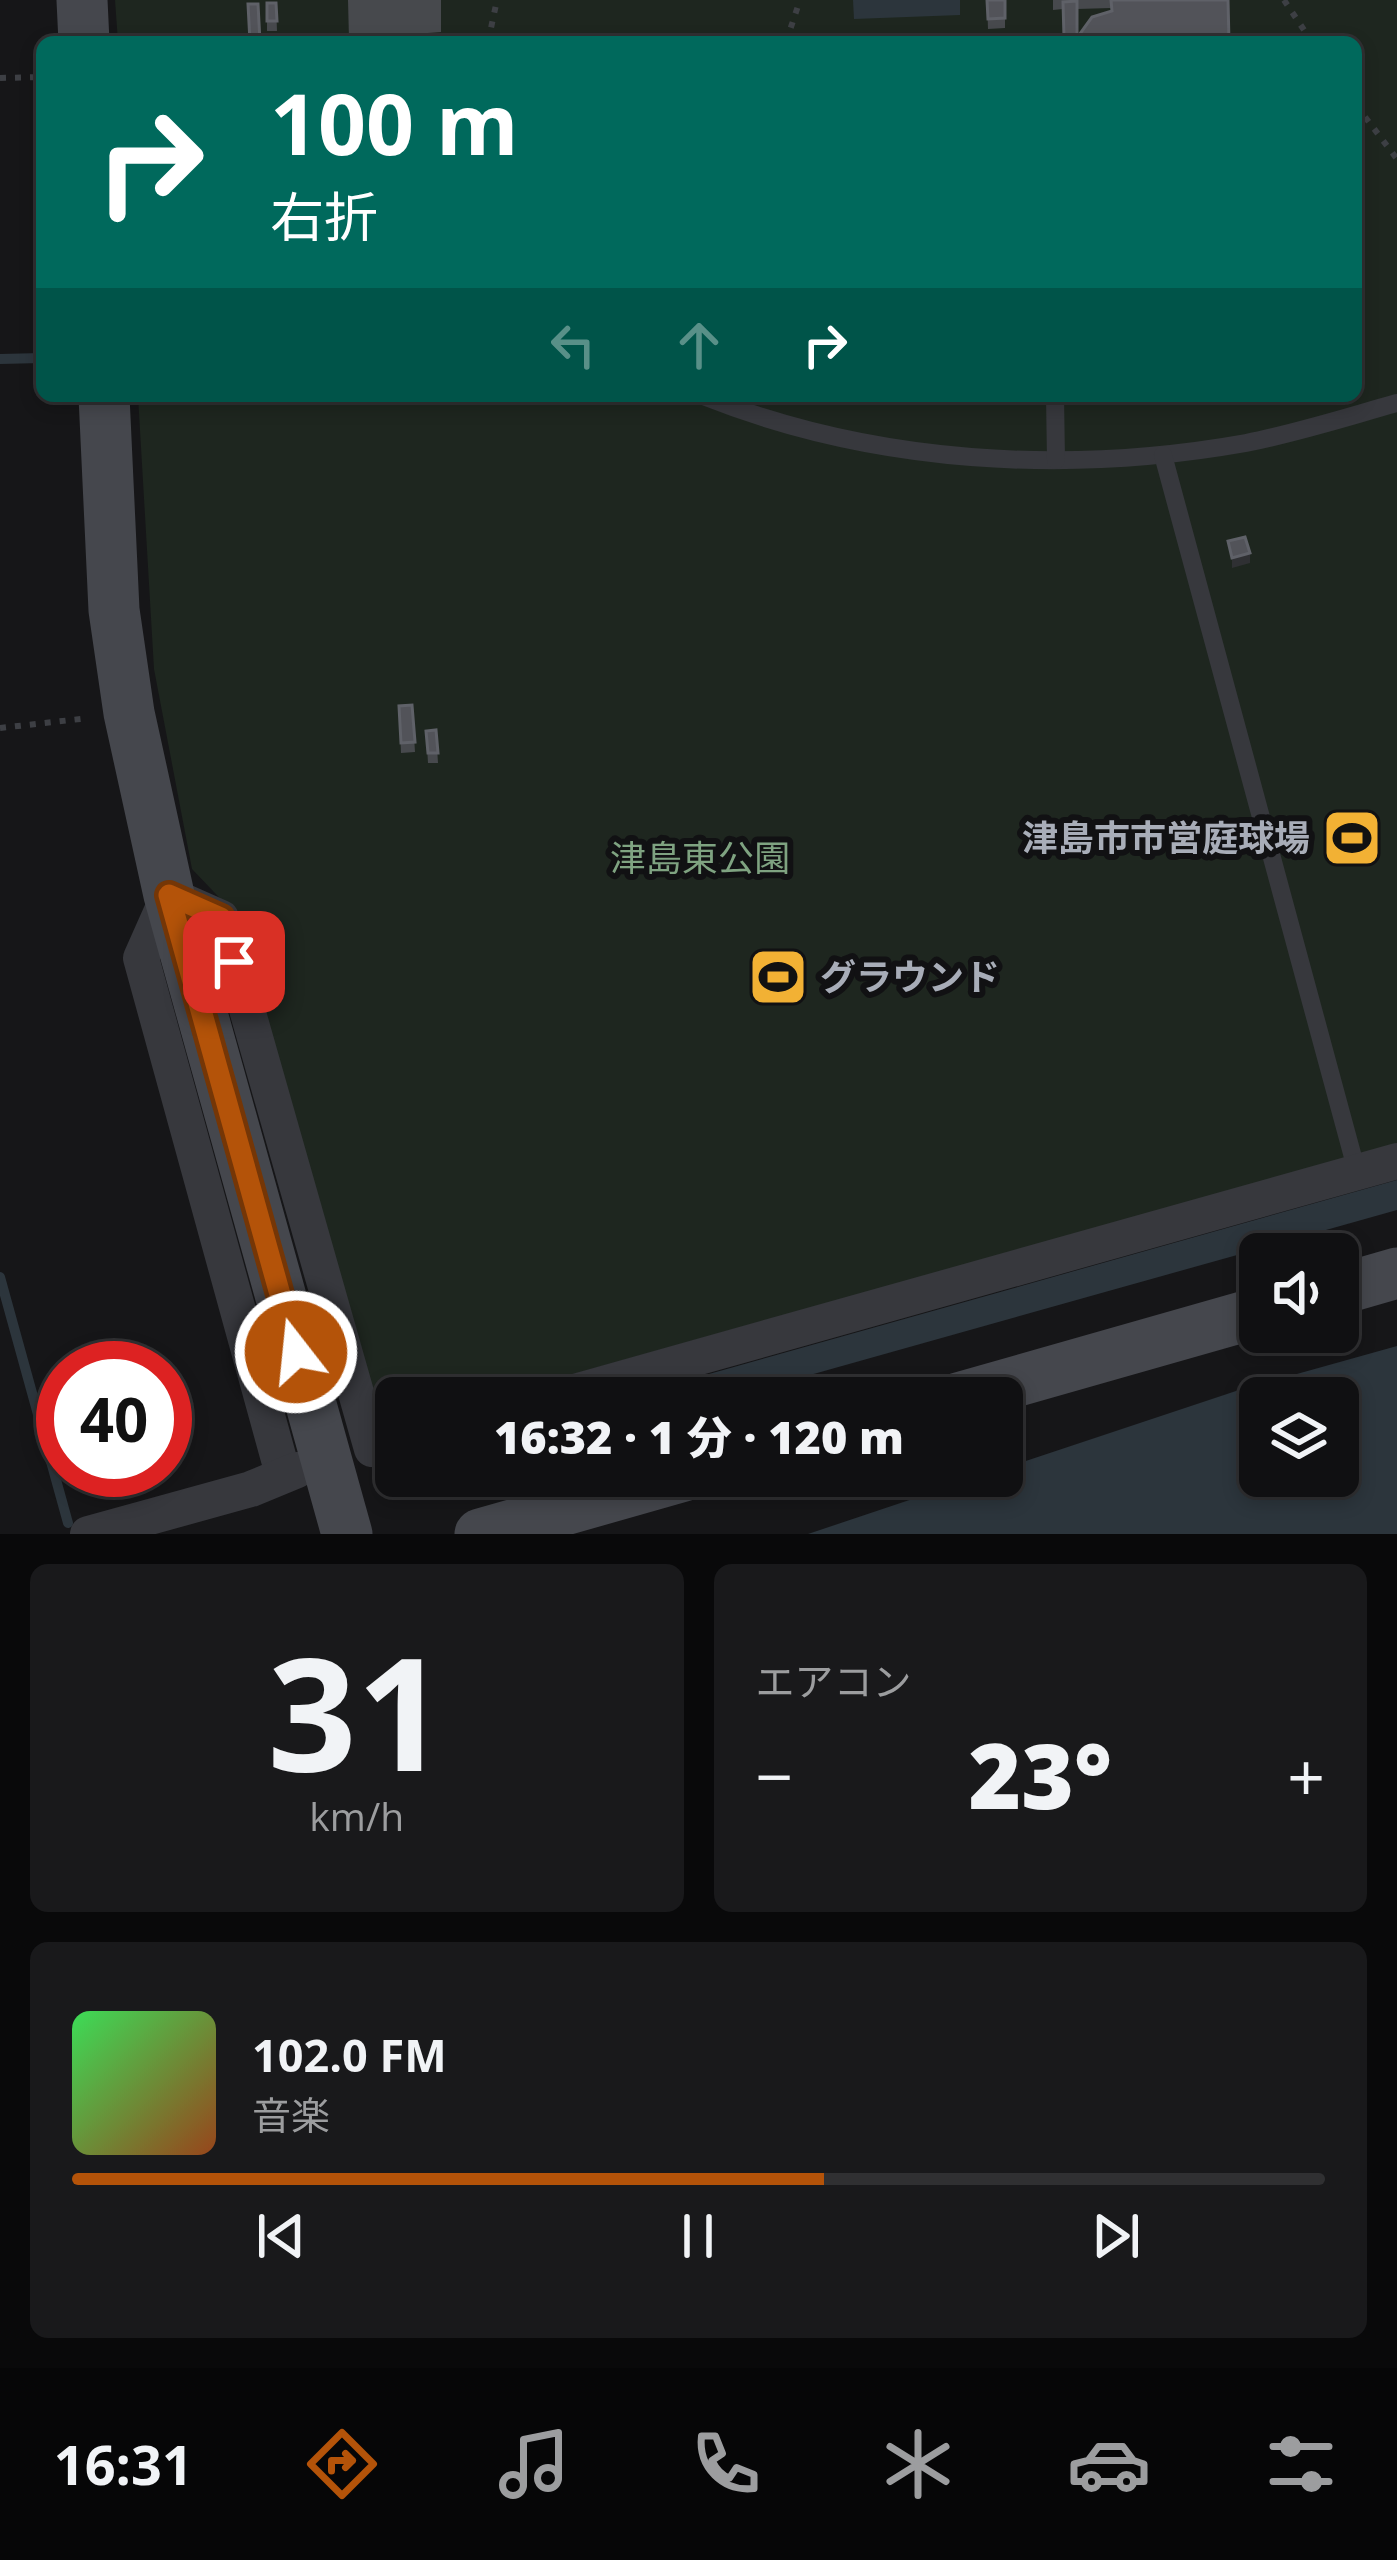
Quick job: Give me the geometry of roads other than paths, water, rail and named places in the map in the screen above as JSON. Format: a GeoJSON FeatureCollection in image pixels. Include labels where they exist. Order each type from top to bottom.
{"type":"FeatureCollection","features":[{"type":"Feature","properties":{"kind":"street"},"geometry":{"type":"LineString","coordinates":[[82,0],[84,36]]}},
{"type":"Feature","properties":{"kind":"street"},"geometry":{"type":"LineString","coordinates":[[104,402],[114,610],[128,713],[169,895],[347,1534]]}},
{"type":"Feature","properties":{"kind":"street"},"geometry":{"type":"LineString","coordinates":[[169,895],[221,918],[375,1445]]}},
{"type":"Feature","properties":{"kind":"street"},"geometry":{"type":"LineString","coordinates":[[88,1534],[251,1490],[290,1472],[141,958],[169,895]]}},
{"type":"Feature","properties":{"kind":"street"},"geometry":{"type":"LineString","coordinates":[[628,1377],[1397,1161]]}},
{"type":"Feature","properties":{"kind":"street"},"geometry":{"type":"LineString","coordinates":[[1359,1284],[1397,1273]]}},
{"type":"Feature","properties":{"kind":"street"},"geometry":{"type":"LineString","coordinates":[[1023,1379],[1239,1318]]}},
{"type":"Feature","properties":{"kind":"street"},"geometry":{"type":"LineString","coordinates":[[480,1534],[610,1497]]}},
{"type":"Feature","properties":{"kind":"lane"},"geometry":{"type":"LineString","coordinates":[[723,402],[863,442],[1009,461],[1163,454],[1249,442],[1397,403]]}},
{"type":"Feature","properties":{"kind":"lane"},"geometry":{"type":"LineString","coordinates":[[1054,402],[1056,460]]}},
{"type":"Feature","properties":{"kind":"lane"},"geometry":{"type":"LineString","coordinates":[[1163,454],[1358,1172]]}},
{"type":"Feature","properties":{"kind":"waterway"},"geometry":{"type":"LineString","coordinates":[[0,359],[36,358]]}},
{"type":"Feature","properties":{"kind":"waterway"},"geometry":{"type":"LineString","coordinates":[[0,1277],[68,1523]]}},
{"type":"Feature","properties":{"kind":"place","name":"津島市市営庭球場"},"geometry":{"type":"Point","coordinates":[1352,838]}},
{"type":"Feature","properties":{"kind":"place","name":"グラウンド"},"geometry":{"type":"Point","coordinates":[778,977]}},
{"type":"Feature","properties":{"kind":"park label","name":"津島東公園"},"geometry":{"type":"Point","coordinates":[700,858]}}]}
